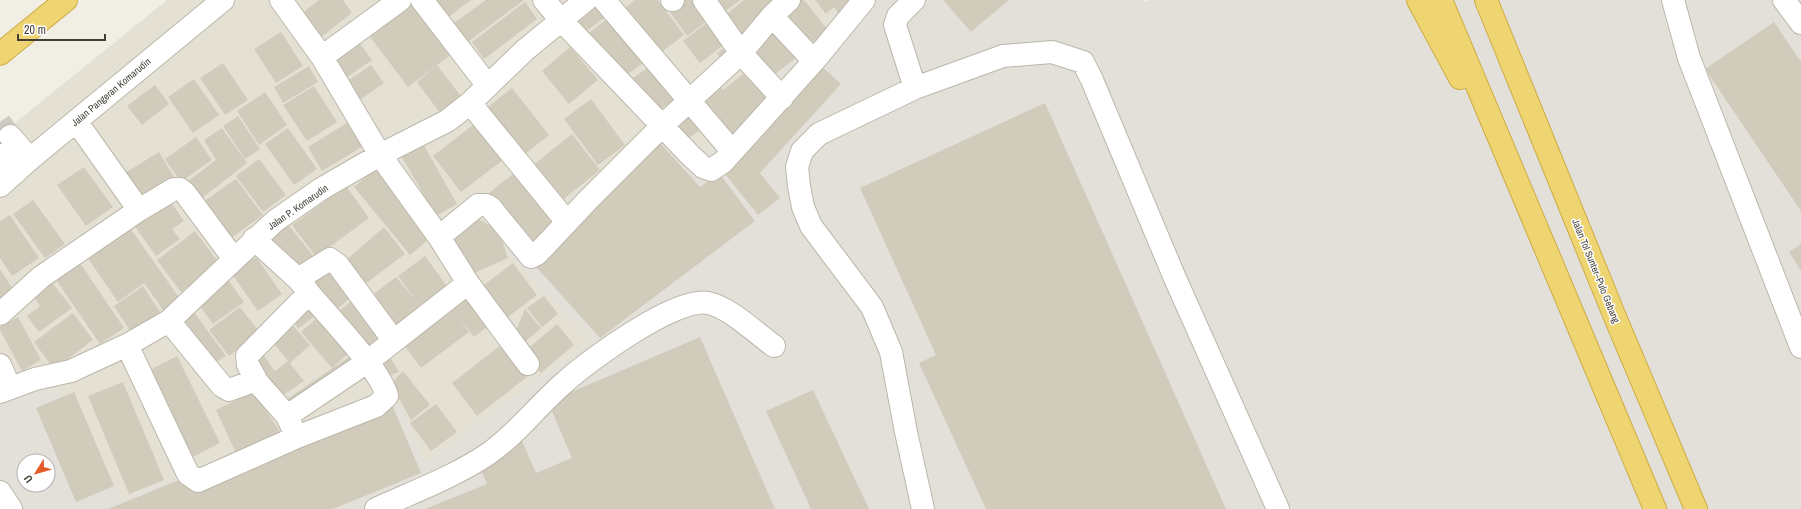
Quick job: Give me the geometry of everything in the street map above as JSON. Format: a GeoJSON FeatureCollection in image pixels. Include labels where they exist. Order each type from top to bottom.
{"type":"FeatureCollection","features":[{"type":"Feature","properties":{"kind":"highway"},"geometry":{"type":"LineString","coordinates":[[0,54],[66,0]]}},
{"type":"Feature","properties":{"kind":"highway"},"geometry":{"type":"LineString","coordinates":[[1418,0],[1527,205]]}},
{"type":"Feature","properties":{"kind":"highway"},"geometry":{"type":"LineString","coordinates":[[1441,0],[1655,509]]}},
{"type":"Feature","properties":{"kind":"highway"},"geometry":{"type":"LineString","coordinates":[[1486,0],[1499,32]]}},
{"type":"Feature","properties":{"kind":"highway"},"geometry":{"type":"LineString","coordinates":[[1491,0],[1499,32]]}},
{"type":"Feature","properties":{"kind":"highway","name":"Jalan Tol Sunter–Pulo Gebang"},"geometry":{"type":"LineString","coordinates":[[1499,32],[1615,317],[1696,509]]}},
{"type":"Feature","properties":{"kind":"street","name":"Jalan Pangeran Komarudin"},"geometry":{"type":"LineString","coordinates":[[15,173],[76,120],[223,0]]}},
{"type":"Feature","properties":{"kind":"street"},"geometry":{"type":"LineString","coordinates":[[281,0],[322,57],[380,155],[439,237],[468,283],[528,364]]}},
{"type":"Feature","properties":{"kind":"street"},"geometry":{"type":"LineString","coordinates":[[322,57],[400,0]]}},
{"type":"Feature","properties":{"kind":"street"},"geometry":{"type":"LineString","coordinates":[[422,0],[488,86]]}},
{"type":"Feature","properties":{"kind":"street"},"geometry":{"type":"LineString","coordinates":[[544,0],[560,20],[663,124],[702,167],[711,170],[723,162],[782,98],[864,0]]}},
{"type":"Feature","properties":{"kind":"street","name":"Jalan P. Komarudin"},"geometry":{"type":"LineString","coordinates":[[5,390],[35,379],[71,371],[127,345],[169,321],[254,239],[297,205],[380,155],[447,121],[470,103],[525,50],[586,0]]}},
{"type":"Feature","properties":{"kind":"street"},"geometry":{"type":"LineString","coordinates":[[604,0],[732,151]]}},
{"type":"Feature","properties":{"kind":"street"},"geometry":{"type":"LineString","coordinates":[[704,0],[741,53],[782,98]]}},
{"type":"Feature","properties":{"kind":"street"},"geometry":{"type":"LineString","coordinates":[[439,237],[478,205],[486,205],[491,208],[531,257],[537,254],[663,124],[741,53],[772,16],[789,0]]}},
{"type":"Feature","properties":{"kind":"street"},"geometry":{"type":"LineString","coordinates":[[914,0],[898,16],[895,25],[915,88]]}},
{"type":"Feature","properties":{"kind":"street"},"geometry":{"type":"LineString","coordinates":[[1673,0],[1689,58],[1801,347]]}},
{"type":"Feature","properties":{"kind":"street"},"geometry":{"type":"LineString","coordinates":[[1784,0],[1801,23]]}},
{"type":"Feature","properties":{"kind":"street"},"geometry":{"type":"LineString","coordinates":[[772,16],[814,61]]}},
{"type":"Feature","properties":{"kind":"street"},"geometry":{"type":"LineString","coordinates":[[923,509],[906,432],[891,352],[872,307],[811,226],[802,200],[797,167],[802,151],[819,134],[915,88],[1003,56],[1052,52],[1083,62],[1092,80],[1174,276],[1278,509]]}},
{"type":"Feature","properties":{"kind":"street"},"geometry":{"type":"LineString","coordinates":[[470,103],[567,222]]}},
{"type":"Feature","properties":{"kind":"street"},"geometry":{"type":"LineString","coordinates":[[76,120],[139,210]]}},
{"type":"Feature","properties":{"kind":"street"},"geometry":{"type":"LineString","coordinates":[[10,136],[15,173]]}},
{"type":"Feature","properties":{"kind":"street"},"geometry":{"type":"LineString","coordinates":[[0,155],[15,173]]}},
{"type":"Feature","properties":{"kind":"street"},"geometry":{"type":"LineString","coordinates":[[0,314],[41,277],[139,210],[174,189],[180,189],[185,193],[234,258]]}},
{"type":"Feature","properties":{"kind":"street"},"geometry":{"type":"LineString","coordinates":[[127,345],[188,474],[193,479],[198,481],[297,437],[376,406],[387,396],[384,386],[367,362],[304,286],[254,239]]}},
{"type":"Feature","properties":{"kind":"street"},"geometry":{"type":"LineString","coordinates":[[297,437],[287,416],[258,383],[248,365],[247,356],[304,286],[330,259],[338,265],[394,341]]}},
{"type":"Feature","properties":{"kind":"street"},"geometry":{"type":"LineString","coordinates":[[287,416],[367,362],[468,283]]}},
{"type":"Feature","properties":{"kind":"street"},"geometry":{"type":"LineString","coordinates":[[376,509],[459,471],[488,454],[518,430],[564,382],[588,363],[627,335],[674,311],[696,302],[709,303],[725,310],[774,346]]}},
{"type":"Feature","properties":{"kind":"street"},"geometry":{"type":"LineString","coordinates":[[169,321],[222,386],[229,390],[251,382],[258,383]]}},
{"type":"Feature","properties":{"kind":"street"},"geometry":{"type":"LineString","coordinates":[[0,365],[5,390]]}},
{"type":"Feature","properties":{"kind":"street"},"geometry":{"type":"LineString","coordinates":[[0,492],[11,509]]}},
{"type":"Feature","properties":{"kind":"shaded area"},"geometry":{"type":"Polygon","coordinates":[[[167,0],[845,0],[691,171],[509,255],[594,339],[426,462],[390,389],[122,500],[47,373],[0,395],[0,135],[167,0]]]}},
{"type":"Feature","properties":{"kind":"shaded area"},"geometry":{"type":"Polygon","coordinates":[[[845,0],[1143,0],[1146,2],[1150,0],[1801,0],[1801,509],[0,509],[0,395],[47,373],[122,500],[390,389],[426,462],[594,339],[508,255],[647,129],[691,171],[845,0]]]}},
{"type":"Feature","properties":{"kind":"building"},"geometry":{"type":"Polygon","coordinates":[[[319,0],[343,0],[352,13],[320,38],[301,14],[319,0]]]}},
{"type":"Feature","properties":{"kind":"building"},"geometry":{"type":"Polygon","coordinates":[[[403,0],[415,0],[455,52],[437,65],[467,104],[446,121],[417,82],[436,66],[408,87],[364,29],[403,0]]]}},
{"type":"Feature","properties":{"kind":"building"},"geometry":{"type":"Polygon","coordinates":[[[427,0],[471,0],[443,21],[427,0]]]}},
{"type":"Feature","properties":{"kind":"building"},"geometry":{"type":"Polygon","coordinates":[[[486,0],[524,0],[465,44],[451,25],[486,0]]]}},
{"type":"Feature","properties":{"kind":"building"},"geometry":{"type":"Polygon","coordinates":[[[591,0],[604,18],[579,37],[565,19],[591,0]]]}},
{"type":"Feature","properties":{"kind":"building"},"geometry":{"type":"Polygon","coordinates":[[[635,0],[658,0],[684,35],[655,57],[620,12],[635,0]]]}},
{"type":"Feature","properties":{"kind":"building"},"geometry":{"type":"Polygon","coordinates":[[[683,0],[698,0],[711,18],[687,36],[669,11],[683,0]]]}},
{"type":"Feature","properties":{"kind":"building"},"geometry":{"type":"Polygon","coordinates":[[[713,0],[740,0],[723,13],[713,0]]]}},
{"type":"Feature","properties":{"kind":"building"},"geometry":{"type":"Polygon","coordinates":[[[744,0],[775,0],[778,4],[739,36],[723,17],[744,0]]]}},
{"type":"Feature","properties":{"kind":"building"},"geometry":{"type":"Polygon","coordinates":[[[798,0],[804,0],[828,30],[804,49],[778,16],[798,0]]]}},
{"type":"Feature","properties":{"kind":"building"},"geometry":{"type":"Polygon","coordinates":[[[815,0],[861,0],[841,16],[834,7],[826,14],[815,0]]]}},
{"type":"Feature","properties":{"kind":"building"},"geometry":{"type":"Polygon","coordinates":[[[943,0],[1009,0],[971,32],[943,0]]]}},
{"type":"Feature","properties":{"kind":"building"},"geometry":{"type":"Polygon","coordinates":[[[525,2],[537,19],[484,59],[472,42],[525,2]]]}},
{"type":"Feature","properties":{"kind":"building"},"geometry":{"type":"Polygon","coordinates":[[[713,18],[730,40],[700,63],[683,41],[713,18]]]}},
{"type":"Feature","properties":{"kind":"building"},"geometry":{"type":"Polygon","coordinates":[[[607,19],[643,63],[620,80],[585,36],[607,19]]]}},
{"type":"Feature","properties":{"kind":"building"},"geometry":{"type":"Polygon","coordinates":[[[1774,22],[1801,62],[1801,211],[1705,69],[1774,22]]]}},
{"type":"Feature","properties":{"kind":"building"},"geometry":{"type":"Polygon","coordinates":[[[772,27],[796,58],[774,75],[750,45],[772,27]]]}},
{"type":"Feature","properties":{"kind":"building"},"geometry":{"type":"Polygon","coordinates":[[[281,32],[303,66],[276,83],[254,49],[281,32]]]}},
{"type":"Feature","properties":{"kind":"building"},"geometry":{"type":"Polygon","coordinates":[[[355,37],[372,60],[343,80],[327,57],[355,37]]]}},
{"type":"Feature","properties":{"kind":"building"},"geometry":{"type":"Polygon","coordinates":[[[730,44],[723,63],[717,53],[730,44]]]}},
{"type":"Feature","properties":{"kind":"building"},"geometry":{"type":"Polygon","coordinates":[[[570,47],[598,80],[569,104],[542,71],[570,47]]]}},
{"type":"Feature","properties":{"kind":"building"},"geometry":{"type":"Polygon","coordinates":[[[223,63],[248,100],[225,115],[200,78],[223,63]]]}},
{"type":"Feature","properties":{"kind":"building"},"geometry":{"type":"Polygon","coordinates":[[[653,64],[678,97],[655,113],[630,80],[653,64]]]}},
{"type":"Feature","properties":{"kind":"building"},"geometry":{"type":"Polygon","coordinates":[[[371,65],[384,83],[357,102],[344,83],[371,65]]]}},
{"type":"Feature","properties":{"kind":"building"},"geometry":{"type":"Polygon","coordinates":[[[820,65],[841,84],[760,173],[780,198],[758,215],[722,170],[820,65]]]}},
{"type":"Feature","properties":{"kind":"building"},"geometry":{"type":"Polygon","coordinates":[[[309,66],[318,82],[283,103],[274,87],[309,66]]]}},
{"type":"Feature","properties":{"kind":"building"},"geometry":{"type":"Polygon","coordinates":[[[751,68],[775,99],[727,142],[694,97],[716,81],[723,90],[751,68]]]}},
{"type":"Feature","properties":{"kind":"building"},"geometry":{"type":"Polygon","coordinates":[[[194,79],[219,115],[193,133],[168,97],[194,79]]]}},
{"type":"Feature","properties":{"kind":"building"},"geometry":{"type":"Polygon","coordinates":[[[155,85],[169,104],[142,125],[127,106],[155,85]]]}},
{"type":"Feature","properties":{"kind":"building"},"geometry":{"type":"Polygon","coordinates":[[[314,86],[337,122],[307,141],[283,105],[314,86]]]}},
{"type":"Feature","properties":{"kind":"building"},"geometry":{"type":"Polygon","coordinates":[[[512,88],[549,135],[520,158],[483,111],[512,88]]]}},
{"type":"Feature","properties":{"kind":"building"},"geometry":{"type":"Polygon","coordinates":[[[265,92],[287,125],[259,145],[237,111],[265,92]]]}},
{"type":"Feature","properties":{"kind":"building"},"geometry":{"type":"Polygon","coordinates":[[[591,99],[625,145],[598,165],[564,119],[591,99]]]}},
{"type":"Feature","properties":{"kind":"building"},"geometry":{"type":"Polygon","coordinates":[[[1045,103],[1226,509],[986,509],[919,363],[936,355],[860,188],[1045,103]]]}},
{"type":"Feature","properties":{"kind":"building"},"geometry":{"type":"Polygon","coordinates":[[[694,111],[705,127],[680,144],[670,128],[694,111]]]}},
{"type":"Feature","properties":{"kind":"building"},"geometry":{"type":"Polygon","coordinates":[[[238,116],[260,149],[245,159],[223,126],[238,116]]]}},
{"type":"Feature","properties":{"kind":"building"},"geometry":{"type":"Polygon","coordinates":[[[350,121],[365,145],[322,171],[308,147],[350,121]]]}},
{"type":"Feature","properties":{"kind":"building"},"geometry":{"type":"Polygon","coordinates":[[[474,124],[503,160],[461,192],[433,156],[474,124]]]}},
{"type":"Feature","properties":{"kind":"building"},"geometry":{"type":"Polygon","coordinates":[[[222,128],[247,163],[201,199],[188,181],[216,160],[204,140],[222,128]]]}},
{"type":"Feature","properties":{"kind":"building"},"geometry":{"type":"Polygon","coordinates":[[[288,128],[317,169],[294,185],[265,144],[288,128]]]}},
{"type":"Feature","properties":{"kind":"building"},"geometry":{"type":"Polygon","coordinates":[[[572,134],[600,170],[555,206],[527,170],[572,134]]]}},
{"type":"Feature","properties":{"kind":"building"},"geometry":{"type":"Polygon","coordinates":[[[196,137],[212,160],[181,182],[165,159],[196,137]]]}},
{"type":"Feature","properties":{"kind":"building"},"geometry":{"type":"Polygon","coordinates":[[[421,140],[457,204],[436,216],[399,152],[421,140]]]}},
{"type":"Feature","properties":{"kind":"building"},"geometry":{"type":"Polygon","coordinates":[[[660,143],[700,187],[719,173],[755,221],[600,338],[531,261],[660,143]]]}},
{"type":"Feature","properties":{"kind":"building"},"geometry":{"type":"Polygon","coordinates":[[[159,152],[174,177],[136,201],[120,176],[159,152]]]}},
{"type":"Feature","properties":{"kind":"building"},"geometry":{"type":"Polygon","coordinates":[[[259,159],[286,195],[263,212],[236,176],[259,159]]]}},
{"type":"Feature","properties":{"kind":"building"},"geometry":{"type":"Polygon","coordinates":[[[84,167],[113,207],[86,226],[57,185],[84,167]]]}},
{"type":"Feature","properties":{"kind":"building"},"geometry":{"type":"Polygon","coordinates":[[[378,167],[434,235],[410,255],[354,187],[378,167]]]}},
{"type":"Feature","properties":{"kind":"building"},"geometry":{"type":"Polygon","coordinates":[[[522,167],[562,219],[525,248],[485,196],[522,167]]]}},
{"type":"Feature","properties":{"kind":"building"},"geometry":{"type":"Polygon","coordinates":[[[236,179],[263,215],[226,242],[199,205],[236,179]]]}},
{"type":"Feature","properties":{"kind":"building"},"geometry":{"type":"Polygon","coordinates":[[[346,186],[369,218],[316,257],[292,225],[346,186]]]}},
{"type":"Feature","properties":{"kind":"building"},"geometry":{"type":"Polygon","coordinates":[[[167,196],[184,221],[172,229],[180,239],[156,256],[131,221],[167,196]]]}},
{"type":"Feature","properties":{"kind":"building"},"geometry":{"type":"Polygon","coordinates":[[[33,200],[65,244],[45,258],[13,214],[33,200]]]}},
{"type":"Feature","properties":{"kind":"building"},"geometry":{"type":"Polygon","coordinates":[[[10,215],[39,258],[12,276],[0,258],[0,221],[10,215]]]}},
{"type":"Feature","properties":{"kind":"building"},"geometry":{"type":"Polygon","coordinates":[[[475,217],[491,226],[501,237],[508,258],[465,277],[449,230],[475,217]]]}},
{"type":"Feature","properties":{"kind":"building"},"geometry":{"type":"Polygon","coordinates":[[[125,221],[180,299],[163,310],[144,283],[118,302],[83,251],[125,221]]]}},
{"type":"Feature","properties":{"kind":"building"},"geometry":{"type":"Polygon","coordinates":[[[286,222],[315,258],[296,270],[269,241],[286,222]]]}},
{"type":"Feature","properties":{"kind":"building"},"geometry":{"type":"Polygon","coordinates":[[[384,227],[405,254],[365,284],[344,262],[384,227]]]}},
{"type":"Feature","properties":{"kind":"building"},"geometry":{"type":"Polygon","coordinates":[[[195,231],[219,263],[181,292],[157,260],[195,231]]]}},
{"type":"Feature","properties":{"kind":"building"},"geometry":{"type":"Polygon","coordinates":[[[1801,244],[1801,271],[1789,252],[1801,244]]]}},
{"type":"Feature","properties":{"kind":"building"},"geometry":{"type":"Polygon","coordinates":[[[425,256],[449,289],[395,333],[367,299],[396,277],[417,302],[398,276],[425,256]]]}},
{"type":"Feature","properties":{"kind":"building"},"geometry":{"type":"Polygon","coordinates":[[[76,257],[124,328],[100,344],[52,274],[76,257]]]}},
{"type":"Feature","properties":{"kind":"building"},"geometry":{"type":"Polygon","coordinates":[[[256,257],[282,294],[258,311],[232,274],[256,257]]]}},
{"type":"Feature","properties":{"kind":"building"},"geometry":{"type":"Polygon","coordinates":[[[513,263],[537,295],[500,323],[476,291],[513,263]]]}},
{"type":"Feature","properties":{"kind":"building"},"geometry":{"type":"Polygon","coordinates":[[[323,267],[351,297],[334,312],[309,281],[323,267]]]}},
{"type":"Feature","properties":{"kind":"building"},"geometry":{"type":"Polygon","coordinates":[[[0,269],[14,291],[0,300],[0,269]]]}},
{"type":"Feature","properties":{"kind":"building"},"geometry":{"type":"Polygon","coordinates":[[[47,276],[72,308],[39,332],[27,316],[40,306],[29,290],[47,276]]]}},
{"type":"Feature","properties":{"kind":"building"},"geometry":{"type":"Polygon","coordinates":[[[226,277],[244,302],[213,324],[195,300],[226,277]]]}},
{"type":"Feature","properties":{"kind":"building"},"geometry":{"type":"Polygon","coordinates":[[[143,286],[160,312],[131,332],[114,306],[143,286]]]}},
{"type":"Feature","properties":{"kind":"building"},"geometry":{"type":"Polygon","coordinates":[[[468,294],[491,324],[474,337],[458,316],[469,332],[421,368],[401,341],[468,294]]]}},
{"type":"Feature","properties":{"kind":"building"},"geometry":{"type":"Polygon","coordinates":[[[544,296],[558,314],[542,327],[527,308],[544,296]]]}},
{"type":"Feature","properties":{"kind":"building"},"geometry":{"type":"Polygon","coordinates":[[[355,298],[387,337],[366,354],[334,315],[355,298]]]}},
{"type":"Feature","properties":{"kind":"building"},"geometry":{"type":"Polygon","coordinates":[[[308,301],[319,313],[298,329],[290,315],[308,301]]]}},
{"type":"Feature","properties":{"kind":"building"},"geometry":{"type":"Polygon","coordinates":[[[240,307],[260,333],[229,356],[209,330],[240,307]]]}},
{"type":"Feature","properties":{"kind":"building"},"geometry":{"type":"Polygon","coordinates":[[[191,308],[226,356],[209,367],[174,324],[191,308]]]}},
{"type":"Feature","properties":{"kind":"building"},"geometry":{"type":"Polygon","coordinates":[[[525,309],[541,328],[524,343],[515,333],[525,309]]]}},
{"type":"Feature","properties":{"kind":"building"},"geometry":{"type":"Polygon","coordinates":[[[73,313],[93,340],[54,369],[34,342],[73,313]]]}},
{"type":"Feature","properties":{"kind":"building"},"geometry":{"type":"Polygon","coordinates":[[[319,316],[351,351],[332,368],[301,332],[319,316]]]}},
{"type":"Feature","properties":{"kind":"building"},"geometry":{"type":"Polygon","coordinates":[[[18,317],[41,360],[22,371],[0,330],[0,327],[18,317]]]}},
{"type":"Feature","properties":{"kind":"building"},"geometry":{"type":"Polygon","coordinates":[[[286,318],[310,345],[290,363],[268,337],[286,318]]]}},
{"type":"Feature","properties":{"kind":"building"},"geometry":{"type":"Polygon","coordinates":[[[557,324],[574,345],[541,373],[524,352],[557,324]]]}},
{"type":"Feature","properties":{"kind":"building"},"geometry":{"type":"Polygon","coordinates":[[[700,337],[775,509],[425,509],[487,484],[477,461],[522,441],[536,473],[572,458],[548,402],[700,337]]]}},
{"type":"Feature","properties":{"kind":"building"},"geometry":{"type":"Polygon","coordinates":[[[506,341],[532,373],[477,416],[452,383],[506,341]]]}},
{"type":"Feature","properties":{"kind":"building"},"geometry":{"type":"Polygon","coordinates":[[[259,349],[275,371],[288,361],[304,381],[276,400],[250,365],[259,349]]]}},
{"type":"Feature","properties":{"kind":"building"},"geometry":{"type":"Polygon","coordinates":[[[389,355],[399,372],[384,377],[375,362],[389,355]]]}},
{"type":"Feature","properties":{"kind":"building"},"geometry":{"type":"Polygon","coordinates":[[[177,356],[220,443],[185,461],[142,374],[177,356]]]}},
{"type":"Feature","properties":{"kind":"building"},"geometry":{"type":"Polygon","coordinates":[[[349,357],[356,365],[292,408],[283,402],[349,357]]]}},
{"type":"Feature","properties":{"kind":"building"},"geometry":{"type":"Polygon","coordinates":[[[403,371],[430,405],[411,420],[391,384],[403,371]]]}},
{"type":"Feature","properties":{"kind":"building"},"geometry":{"type":"Polygon","coordinates":[[[123,382],[164,480],[129,494],[88,396],[123,382]]]}},
{"type":"Feature","properties":{"kind":"building"},"geometry":{"type":"Polygon","coordinates":[[[813,390],[869,509],[811,509],[766,411],[813,390]]]}},
{"type":"Feature","properties":{"kind":"building"},"geometry":{"type":"Polygon","coordinates":[[[74,392],[114,486],[76,502],[36,408],[74,392]]]}},
{"type":"Feature","properties":{"kind":"building"},"geometry":{"type":"Polygon","coordinates":[[[253,392],[282,434],[237,455],[216,410],[253,392]]]}},
{"type":"Feature","properties":{"kind":"building"},"geometry":{"type":"Polygon","coordinates":[[[388,395],[421,473],[333,509],[108,509],[388,395]]]}},
{"type":"Feature","properties":{"kind":"building"},"geometry":{"type":"Polygon","coordinates":[[[436,404],[457,432],[431,451],[410,423],[436,404]]]}},
{"type":"Feature","properties":{"kind":"tunnel"},"geometry":{"type":"LineString","coordinates":[[0,122],[10,136]]}}]}
